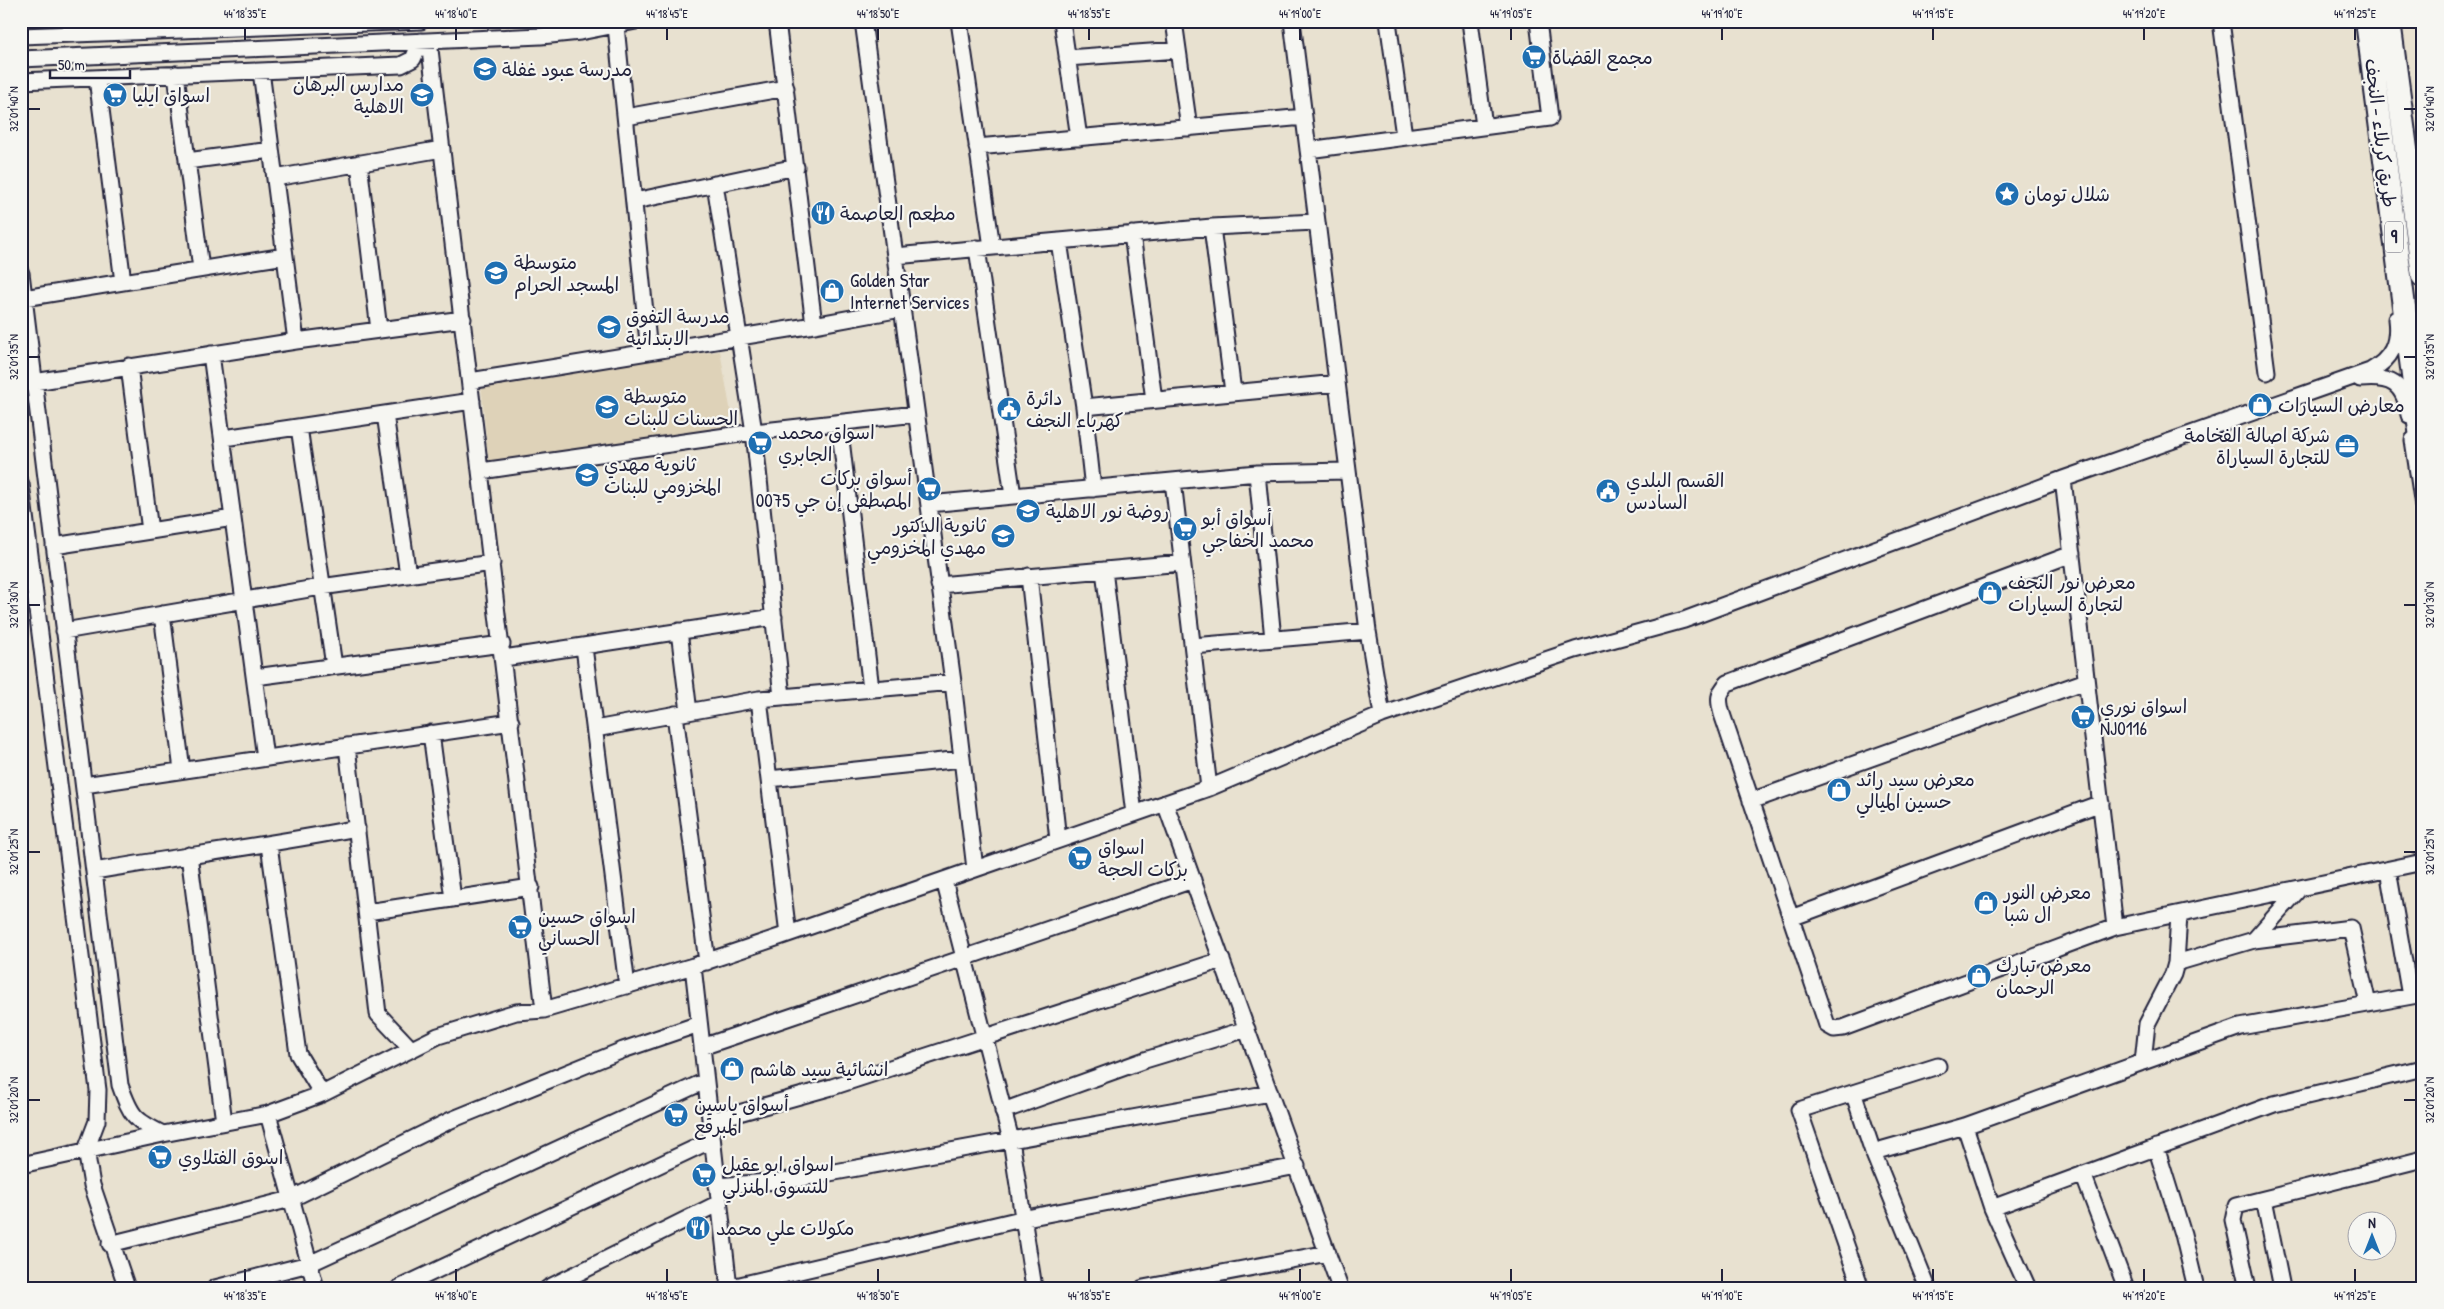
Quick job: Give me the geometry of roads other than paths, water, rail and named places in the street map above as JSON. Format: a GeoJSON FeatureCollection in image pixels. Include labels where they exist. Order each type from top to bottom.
{"type":"FeatureCollection","features":[{"type":"Feature","properties":{"kind":"highway","name":"طريق کربلاء - النجف"},"geometry":{"type":"LineString","coordinates":[[2367,21],[2423,453]]}},
{"type":"Feature","properties":{"kind":"highway","name":"9"},"geometry":{"type":"LineString","coordinates":[[2389,21],[2423,276]]}},
{"type":"Feature","properties":{"kind":"street"},"geometry":{"type":"LineString","coordinates":[[21,36],[421,21]]}},
{"type":"Feature","properties":{"kind":"street"},"geometry":{"type":"LineString","coordinates":[[21,59],[541,36],[580,32],[636,21]]}},
{"type":"Feature","properties":{"kind":"street"},"geometry":{"type":"LineString","coordinates":[[777,21],[814,325]]}},
{"type":"Feature","properties":{"kind":"street"},"geometry":{"type":"LineString","coordinates":[[863,21],[953,682],[975,869]]}},
{"type":"Feature","properties":{"kind":"street"},"geometry":{"type":"LineString","coordinates":[[959,21],[977,147],[984,248],[1013,496]]}},
{"type":"Feature","properties":{"kind":"street"},"geometry":{"type":"LineString","coordinates":[[1062,21],[1079,138]]}},
{"type":"Feature","properties":{"kind":"street"},"geometry":{"type":"LineString","coordinates":[[1174,21],[1189,128]]}},
{"type":"Feature","properties":{"kind":"street"},"geometry":{"type":"LineString","coordinates":[[1292,21],[1347,471],[1368,631],[1382,715]]}},
{"type":"Feature","properties":{"kind":"street"},"geometry":{"type":"LineString","coordinates":[[1388,21],[1404,136]]}},
{"type":"Feature","properties":{"kind":"street"},"geometry":{"type":"LineString","coordinates":[[1470,21],[1484,126]]}},
{"type":"Feature","properties":{"kind":"street"},"geometry":{"type":"LineString","coordinates":[[1308,150],[1550,118],[1538,21]]}},
{"type":"Feature","properties":{"kind":"street"},"geometry":{"type":"LineString","coordinates":[[2221,21],[2267,372]]}},
{"type":"Feature","properties":{"kind":"street"},"geometry":{"type":"LineString","coordinates":[[387,42],[382,38],[382,32],[396,22]]}},
{"type":"Feature","properties":{"kind":"street"},"geometry":{"type":"LineString","coordinates":[[306,26],[319,37],[317,43],[311,46]]}},
{"type":"Feature","properties":{"kind":"street"},"geometry":{"type":"LineString","coordinates":[[616,26],[649,352]]}},
{"type":"Feature","properties":{"kind":"street"},"geometry":{"type":"LineString","coordinates":[[21,81],[405,64],[413,59],[425,41]]}},
{"type":"Feature","properties":{"kind":"street"},"geometry":{"type":"LineString","coordinates":[[425,41],[442,148],[531,887],[544,1010]]}},
{"type":"Feature","properties":{"kind":"street"},"geometry":{"type":"LineString","coordinates":[[1067,58],[1178,50]]}},
{"type":"Feature","properties":{"kind":"street"},"geometry":{"type":"LineString","coordinates":[[190,51],[193,74]]}},
{"type":"Feature","properties":{"kind":"street"},"geometry":{"type":"LineString","coordinates":[[261,71],[296,341]]}},
{"type":"Feature","properties":{"kind":"street"},"geometry":{"type":"LineString","coordinates":[[176,74],[201,269]]}},
{"type":"Feature","properties":{"kind":"street"},"geometry":{"type":"LineString","coordinates":[[97,78],[123,282]]}},
{"type":"Feature","properties":{"kind":"street"},"geometry":{"type":"LineString","coordinates":[[626,117],[786,88]]}},
{"type":"Feature","properties":{"kind":"street"},"geometry":{"type":"LineString","coordinates":[[977,147],[1304,117]]}},
{"type":"Feature","properties":{"kind":"street"},"geometry":{"type":"LineString","coordinates":[[275,178],[442,148]]}},
{"type":"Feature","properties":{"kind":"street"},"geometry":{"type":"LineString","coordinates":[[187,161],[271,150]]}},
{"type":"Feature","properties":{"kind":"street"},"geometry":{"type":"LineString","coordinates":[[360,163],[379,330]]}},
{"type":"Feature","properties":{"kind":"street"},"geometry":{"type":"LineString","coordinates":[[635,201],[796,167]]}},
{"type":"Feature","properties":{"kind":"street"},"geometry":{"type":"LineString","coordinates":[[21,1165],[163,1134],[268,1114],[322,1094],[438,1036],[516,1012],[544,1010],[627,986],[700,964],[788,934],[1209,788],[1382,715],[1575,650],[1684,620],[2063,479],[2344,381],[2380,366],[2387,359],[2396,343],[2398,332],[2384,214],[2385,170]]}},
{"type":"Feature","properties":{"kind":"street"},"geometry":{"type":"LineString","coordinates":[[716,184],[738,338],[754,432],[782,697]]}},
{"type":"Feature","properties":{"kind":"street"},"geometry":{"type":"LineString","coordinates":[[895,256],[1212,227],[1316,222]]}},
{"type":"Feature","properties":{"kind":"street"},"geometry":{"type":"LineString","coordinates":[[1212,227],[1233,392]]}},
{"type":"Feature","properties":{"kind":"street"},"geometry":{"type":"LineString","coordinates":[[1132,234],[1154,400]]}},
{"type":"Feature","properties":{"kind":"street"},"geometry":{"type":"LineString","coordinates":[[1059,241],[1084,406],[1093,489]]}},
{"type":"Feature","properties":{"kind":"street"},"geometry":{"type":"LineString","coordinates":[[24,298],[285,256]]}},
{"type":"Feature","properties":{"kind":"street"},"geometry":{"type":"LineString","coordinates":[[21,272],[120,1085],[128,1110],[141,1123],[163,1134]]}},
{"type":"Feature","properties":{"kind":"street"},"geometry":{"type":"LineString","coordinates":[[470,381],[738,338],[901,309]]}},
{"type":"Feature","properties":{"kind":"street"},"geometry":{"type":"LineString","coordinates":[[34,382],[296,341],[463,319]]}},
{"type":"Feature","properties":{"kind":"street"},"geometry":{"type":"LineString","coordinates":[[211,354],[224,438],[265,758]]}},
{"type":"Feature","properties":{"kind":"street"},"geometry":{"type":"LineString","coordinates":[[129,366],[150,531]]}},
{"type":"Feature","properties":{"kind":"street"},"geometry":{"type":"LineString","coordinates":[[2344,381],[2379,378],[2394,383],[2403,392],[2409,412],[2423,506]]}},
{"type":"Feature","properties":{"kind":"street"},"geometry":{"type":"LineString","coordinates":[[1084,406],[1337,383]]}},
{"type":"Feature","properties":{"kind":"street"},"geometry":{"type":"LineString","coordinates":[[224,438],[472,401]]}},
{"type":"Feature","properties":{"kind":"street"},"geometry":{"type":"LineString","coordinates":[[385,414],[408,575]]}},
{"type":"Feature","properties":{"kind":"street"},"geometry":{"type":"LineString","coordinates":[[481,471],[754,432],[916,414]]}},
{"type":"Feature","properties":{"kind":"street"},"geometry":{"type":"LineString","coordinates":[[839,423],[871,690]]}},
{"type":"Feature","properties":{"kind":"street"},"geometry":{"type":"LineString","coordinates":[[299,427],[334,666]]}},
{"type":"Feature","properties":{"kind":"street"},"geometry":{"type":"LineString","coordinates":[[928,504],[1257,473],[1347,471]]}},
{"type":"Feature","properties":{"kind":"street"},"geometry":{"type":"LineString","coordinates":[[1257,473],[1273,639]]}},
{"type":"Feature","properties":{"kind":"street"},"geometry":{"type":"LineString","coordinates":[[2063,479],[2115,926]]}},
{"type":"Feature","properties":{"kind":"street"},"geometry":{"type":"LineString","coordinates":[[1173,481],[1209,788]]}},
{"type":"Feature","properties":{"kind":"street"},"geometry":{"type":"LineString","coordinates":[[21,484],[98,1090],[97,1121],[86,1150],[92,1185],[110,1244],[127,1288]]}},
{"type":"Feature","properties":{"kind":"street"},"geometry":{"type":"LineString","coordinates":[[54,546],[233,518]]}},
{"type":"Feature","properties":{"kind":"street"},"geometry":{"type":"LineString","coordinates":[[2072,554],[1728,683],[1720,690],[1718,700],[1827,1025],[1834,1029],[1843,1028],[2115,926],[2179,915],[2423,862]]}},
{"type":"Feature","properties":{"kind":"street"},"geometry":{"type":"LineString","coordinates":[[31,563],[36,570],[46,572],[54,568],[56,562]]}},
{"type":"Feature","properties":{"kind":"street"},"geometry":{"type":"LineString","coordinates":[[940,585],[1182,562]]}},
{"type":"Feature","properties":{"kind":"street"},"geometry":{"type":"LineString","coordinates":[[64,628],[162,614],[322,587],[492,563]]}},
{"type":"Feature","properties":{"kind":"street"},"geometry":{"type":"LineString","coordinates":[[1104,570],[1134,814]]}},
{"type":"Feature","properties":{"kind":"street"},"geometry":{"type":"LineString","coordinates":[[1029,576],[1058,840]]}},
{"type":"Feature","properties":{"kind":"street"},"geometry":{"type":"LineString","coordinates":[[162,614],[182,770]]}},
{"type":"Feature","properties":{"kind":"street"},"geometry":{"type":"LineString","coordinates":[[255,678],[334,666],[503,651],[584,647],[774,617]]}},
{"type":"Feature","properties":{"kind":"street"},"geometry":{"type":"LineString","coordinates":[[40,631],[43,624],[51,619],[60,621],[64,628]]}},
{"type":"Feature","properties":{"kind":"street"},"geometry":{"type":"LineString","coordinates":[[679,631],[682,713],[700,964],[699,1024],[728,1288],[1022,1219],[1296,1166]]}},
{"type":"Feature","properties":{"kind":"street"},"geometry":{"type":"LineString","coordinates":[[1193,646],[1368,631]]}},
{"type":"Feature","properties":{"kind":"street"},"geometry":{"type":"LineString","coordinates":[[584,647],[627,986]]}},
{"type":"Feature","properties":{"kind":"street"},"geometry":{"type":"LineString","coordinates":[[1751,801],[2086,681]]}},
{"type":"Feature","properties":{"kind":"street"},"geometry":{"type":"LineString","coordinates":[[595,729],[759,699],[953,682]]}},
{"type":"Feature","properties":{"kind":"street"},"geometry":{"type":"LineString","coordinates":[[759,699],[788,934]]}},
{"type":"Feature","properties":{"kind":"street"},"geometry":{"type":"LineString","coordinates":[[84,785],[511,722]]}},
{"type":"Feature","properties":{"kind":"street"},"geometry":{"type":"LineString","coordinates":[[431,734],[453,899]]}},
{"type":"Feature","properties":{"kind":"street"},"geometry":{"type":"LineString","coordinates":[[346,746],[368,912],[378,1014],[411,1049]]}},
{"type":"Feature","properties":{"kind":"street"},"geometry":{"type":"LineString","coordinates":[[769,779],[962,759]]}},
{"type":"Feature","properties":{"kind":"street"},"geometry":{"type":"LineString","coordinates":[[1165,803],[1340,1288]]}},
{"type":"Feature","properties":{"kind":"street"},"geometry":{"type":"LineString","coordinates":[[1791,918],[2101,803]]}},
{"type":"Feature","properties":{"kind":"street"},"geometry":{"type":"LineString","coordinates":[[94,871],[189,855],[269,845],[357,828]]}},
{"type":"Feature","properties":{"kind":"street"},"geometry":{"type":"LineString","coordinates":[[269,845],[298,1054],[322,1094]]}},
{"type":"Feature","properties":{"kind":"street"},"geometry":{"type":"LineString","coordinates":[[189,855],[224,1122]]}},
{"type":"Feature","properties":{"kind":"street"},"geometry":{"type":"LineString","coordinates":[[1873,1152],[1965,1126],[2240,1027],[2416,995],[2388,870]]}},
{"type":"Feature","properties":{"kind":"street"},"geometry":{"type":"LineString","coordinates":[[944,880],[1011,1140],[1034,1288]]}},
{"type":"Feature","properties":{"kind":"street"},"geometry":{"type":"LineString","coordinates":[[702,1046],[1193,880]]}},
{"type":"Feature","properties":{"kind":"street"},"geometry":{"type":"LineString","coordinates":[[368,912],[531,887]]}},
{"type":"Feature","properties":{"kind":"street"},"geometry":{"type":"LineString","coordinates":[[2254,940],[2300,888]]}},
{"type":"Feature","properties":{"kind":"street"},"geometry":{"type":"LineString","coordinates":[[2143,1062],[2147,1024],[2173,974],[2176,963],[2179,915]]}},
{"type":"Feature","properties":{"kind":"street"},"geometry":{"type":"LineString","coordinates":[[2176,963],[2254,940],[2352,928],[2368,1004]]}},
{"type":"Feature","properties":{"kind":"street"},"geometry":{"type":"LineString","coordinates":[[710,1121],[832,1087],[1222,960]]}},
{"type":"Feature","properties":{"kind":"street"},"geometry":{"type":"LineString","coordinates":[[110,1244],[291,1200],[451,1120],[623,1050],[699,1024]]}},
{"type":"Feature","properties":{"kind":"street"},"geometry":{"type":"LineString","coordinates":[[1003,1111],[1145,1060],[1247,1028]]}},
{"type":"Feature","properties":{"kind":"street"},"geometry":{"type":"LineString","coordinates":[[1861,1288],[1799,1110],[1854,1095],[1938,1066]]}},
{"type":"Feature","properties":{"kind":"street"},"geometry":{"type":"LineString","coordinates":[[1992,1208],[2274,1104],[2423,1068]]}},
{"type":"Feature","properties":{"kind":"street"},"geometry":{"type":"LineString","coordinates":[[215,1288],[309,1264],[705,1081]]}},
{"type":"Feature","properties":{"kind":"street"},"geometry":{"type":"LineString","coordinates":[[98,1090],[104,1095],[111,1095],[117,1092],[120,1085]]}},
{"type":"Feature","properties":{"kind":"street"},"geometry":{"type":"LineString","coordinates":[[717,1186],[791,1180],[1270,1092]]}},
{"type":"Feature","properties":{"kind":"street"},"geometry":{"type":"LineString","coordinates":[[1854,1095],[1873,1152],[1928,1288]]}},
{"type":"Feature","properties":{"kind":"street"},"geometry":{"type":"LineString","coordinates":[[268,1114],[316,1288]]}},
{"type":"Feature","properties":{"kind":"street"},"geometry":{"type":"LineString","coordinates":[[1965,1126],[1992,1208],[2028,1288]]}},
{"type":"Feature","properties":{"kind":"street"},"geometry":{"type":"LineString","coordinates":[[400,1288],[712,1140]]}},
{"type":"Feature","properties":{"kind":"street"},"geometry":{"type":"LineString","coordinates":[[2156,1147],[2183,1234],[2196,1288]]}},
{"type":"Feature","properties":{"kind":"street"},"geometry":{"type":"LineString","coordinates":[[2248,1288],[2233,1212],[2236,1206],[2423,1159]]}},
{"type":"Feature","properties":{"kind":"street"},"geometry":{"type":"LineString","coordinates":[[2083,1174],[2126,1288]]}},
{"type":"Feature","properties":{"kind":"street"},"geometry":{"type":"LineString","coordinates":[[2264,1199],[2282,1288]]}},
{"type":"Feature","properties":{"kind":"street"},"geometry":{"type":"LineString","coordinates":[[548,1288],[719,1203]]}},
{"type":"Feature","properties":{"kind":"street"},"geometry":{"type":"LineString","coordinates":[[1143,1288],[1328,1253]]}},
{"type":"Feature","properties":{"kind":"place","name":"مجمع القضاة"},"geometry":{"type":"Point","coordinates":[1534,57]}},
{"type":"Feature","properties":{"kind":"place","name":"مدرسة عبود غفلة"},"geometry":{"type":"Point","coordinates":[485,69]}},
{"type":"Feature","properties":{"kind":"place","name":"اسواق ايليا"},"geometry":{"type":"Point","coordinates":[115,95]}},
{"type":"Feature","properties":{"kind":"place","name":"مدارس البرهان الاهلية"},"geometry":{"type":"Point","coordinates":[422,95]}},
{"type":"Feature","properties":{"kind":"place","name":"شلال تومان"},"geometry":{"type":"Point","coordinates":[2007,194]}},
{"type":"Feature","properties":{"kind":"place","name":"مطعم العاصمة"},"geometry":{"type":"Point","coordinates":[823,213]}},
{"type":"Feature","properties":{"kind":"place","name":"متوسطة المسجد الحرام"},"geometry":{"type":"Point","coordinates":[496,273]}},
{"type":"Feature","properties":{"kind":"place","name":"Golden Star Internet Services"},"geometry":{"type":"Point","coordinates":[832,291]}},
{"type":"Feature","properties":{"kind":"place","name":"مدرسة التفوق الابتدائية"},"geometry":{"type":"Point","coordinates":[609,327]}},
{"type":"Feature","properties":{"kind":"place","name":"معارض السيارات"},"geometry":{"type":"Point","coordinates":[2260,405]}},
{"type":"Feature","properties":{"kind":"place","name":"متوسطة الحسنات للبنات"},"geometry":{"type":"Point","coordinates":[607,407]}},
{"type":"Feature","properties":{"kind":"place","name":"دائرة كهرباء النجف"},"geometry":{"type":"Point","coordinates":[1009,409]}},
{"type":"Feature","properties":{"kind":"place","name":"اسواق محمد الجابري"},"geometry":{"type":"Point","coordinates":[760,443]}},
{"type":"Feature","properties":{"kind":"place","name":"شركة اصالة الفخامة للتجارة السياراة"},"geometry":{"type":"Point","coordinates":[2347,446]}},
{"type":"Feature","properties":{"kind":"place","name":"ثانوية مهدي المخزومي للبنات"},"geometry":{"type":"Point","coordinates":[587,475]}},
{"type":"Feature","properties":{"kind":"place","name":"أسواق بركات المصطفی إن جي 0075"},"geometry":{"type":"Point","coordinates":[929,489]}},
{"type":"Feature","properties":{"kind":"place","name":"القسم البلدي السادس"},"geometry":{"type":"Point","coordinates":[1608,491]}},
{"type":"Feature","properties":{"kind":"place","name":"روضة نور الاهلية"},"geometry":{"type":"Point","coordinates":[1028,511]}},
{"type":"Feature","properties":{"kind":"place","name":"أسواق أبو محمد الخفاجي"},"geometry":{"type":"Point","coordinates":[1185,529]}},
{"type":"Feature","properties":{"kind":"place","name":"ثانوية الدكتور مهدي المخزومي"},"geometry":{"type":"Point","coordinates":[1003,536]}},
{"type":"Feature","properties":{"kind":"place","name":"معرض نور النجف لتجارة السيارات"},"geometry":{"type":"Point","coordinates":[1990,593]}},
{"type":"Feature","properties":{"kind":"place","name":"اسواق نوري NJ0116"},"geometry":{"type":"Point","coordinates":[2083,717]}},
{"type":"Feature","properties":{"kind":"place","name":"معرض سيد رائد حسين الميالي"},"geometry":{"type":"Point","coordinates":[1839,790]}},
{"type":"Feature","properties":{"kind":"place","name":"اسواق بركات الحجة"},"geometry":{"type":"Point","coordinates":[1080,858]}},
{"type":"Feature","properties":{"kind":"place","name":"معرض النور ال شبا"},"geometry":{"type":"Point","coordinates":[1986,903]}},
{"type":"Feature","properties":{"kind":"place","name":"اسواق حسين الحساني"},"geometry":{"type":"Point","coordinates":[520,927]}},
{"type":"Feature","properties":{"kind":"place","name":"معرض تبارك الرحمان"},"geometry":{"type":"Point","coordinates":[1979,976]}},
{"type":"Feature","properties":{"kind":"place","name":"انشائية سيد هاشم"},"geometry":{"type":"Point","coordinates":[732,1069]}},
{"type":"Feature","properties":{"kind":"place","name":"أسواق ياسين المبرقع"},"geometry":{"type":"Point","coordinates":[676,1115]}},
{"type":"Feature","properties":{"kind":"place","name":"اسوق الفتلاوي"},"geometry":{"type":"Point","coordinates":[160,1157]}},
{"type":"Feature","properties":{"kind":"place","name":"اسواق ابو عقيل للتسوق المنزلي"},"geometry":{"type":"Point","coordinates":[704,1175]}},
{"type":"Feature","properties":{"kind":"place","name":"مكولات علي محمد"},"geometry":{"type":"Point","coordinates":[698,1228]}}]}
